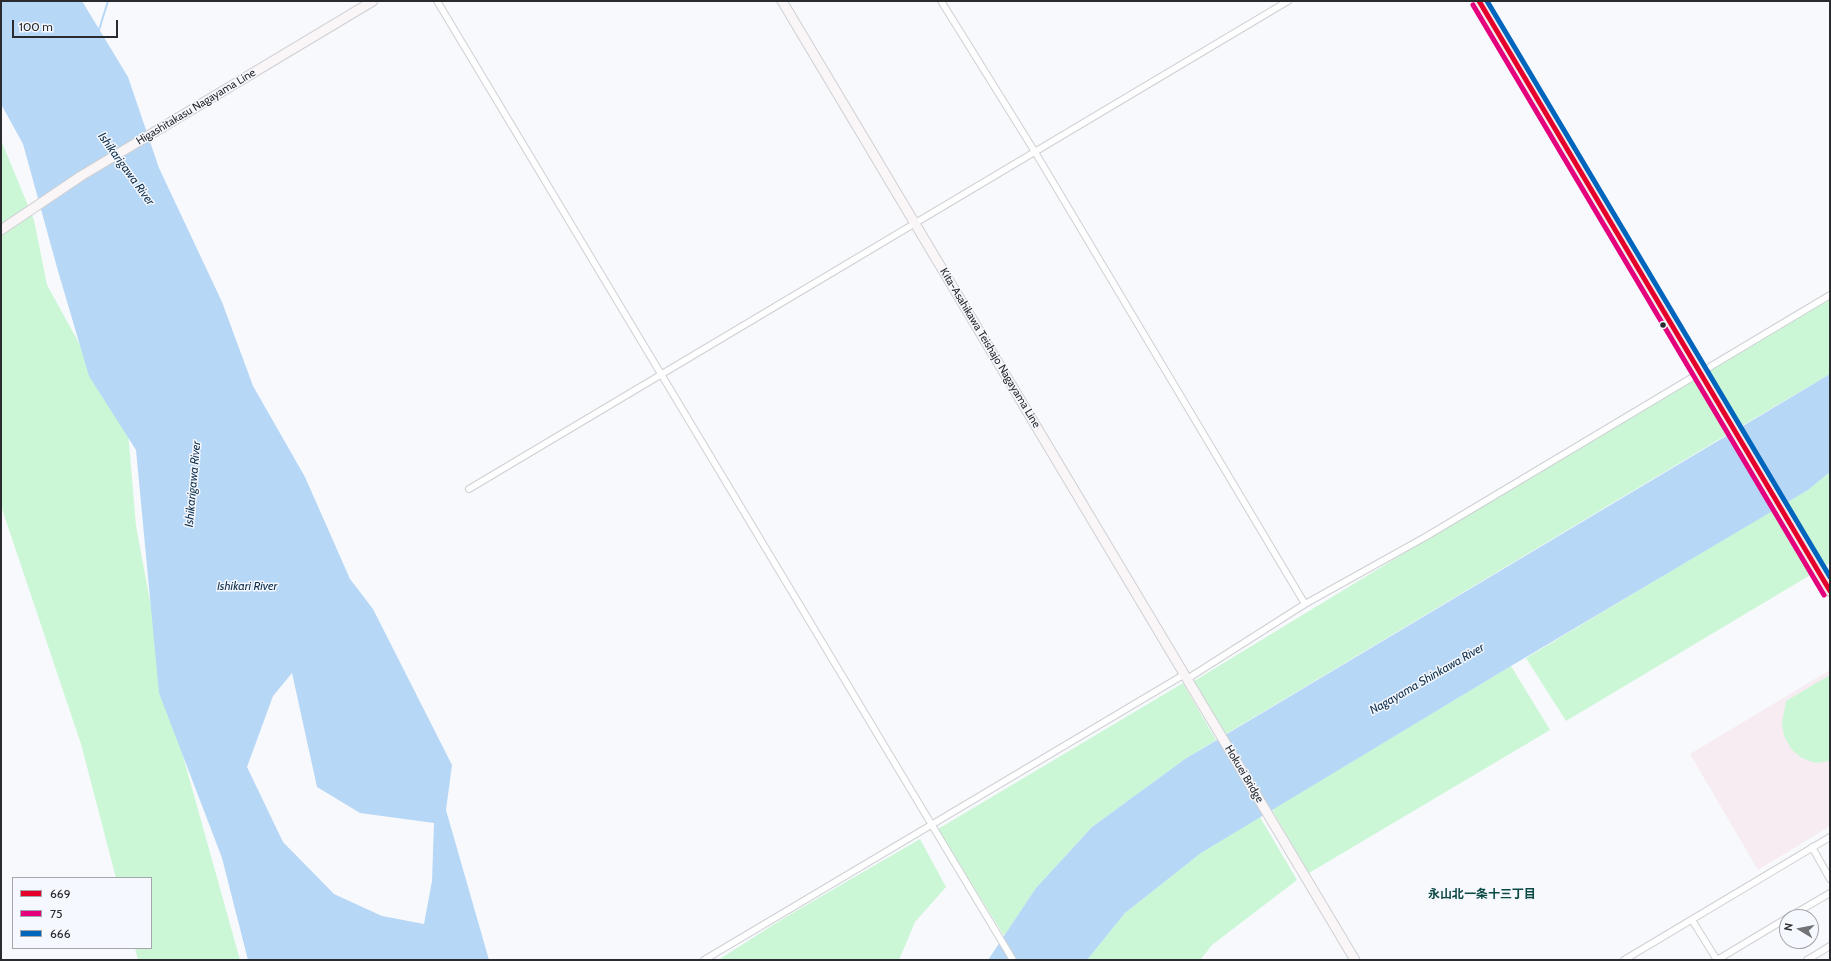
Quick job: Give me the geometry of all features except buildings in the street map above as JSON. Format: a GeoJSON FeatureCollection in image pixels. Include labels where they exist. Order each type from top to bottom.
{"type":"FeatureCollection","features":[{"type":"Feature","properties":{"kind":"highway"},"geometry":{"type":"LineString","coordinates":[[1478,1],[1830,591]]}},
{"type":"Feature","properties":{"kind":"main road","name":"Higashitakasu Nagayama Line"},"geometry":{"type":"LineString","coordinates":[[1,230],[81,176],[373,1]]}},
{"type":"Feature","properties":{"kind":"main road","name":"Kita-Asahikawa Teishajo Nagayama Line"},"geometry":{"type":"LineString","coordinates":[[782,1],[1197,696]]}},
{"type":"Feature","properties":{"kind":"main road","name":"Hokuei Bridge"},"geometry":{"type":"LineString","coordinates":[[1197,696],[1355,960]]}},
{"type":"Feature","properties":{"kind":"street"},"geometry":{"type":"LineString","coordinates":[[437,1],[660,376],[1013,960]]}},
{"type":"Feature","properties":{"kind":"street"},"geometry":{"type":"LineString","coordinates":[[941,1],[1035,152],[1305,604]]}},
{"type":"Feature","properties":{"kind":"street"},"geometry":{"type":"LineString","coordinates":[[469,489],[1288,1]]}},
{"type":"Feature","properties":{"kind":"street"},"geometry":{"type":"LineString","coordinates":[[704,960],[1186,677],[1305,604],[1427,536],[1830,295]]}},
{"type":"Feature","properties":{"kind":"street"},"geometry":{"type":"LineString","coordinates":[[1624,960],[1830,837]]}},
{"type":"Feature","properties":{"kind":"street"},"geometry":{"type":"LineString","coordinates":[[1812,848],[1830,879]]}},
{"type":"Feature","properties":{"kind":"street"},"geometry":{"type":"LineString","coordinates":[[1803,909],[1830,893]]}},
{"type":"Feature","properties":{"kind":"street"},"geometry":{"type":"LineString","coordinates":[[1692,920],[1717,960],[1779,923]]}},
{"type":"Feature","properties":{"kind":"street"},"geometry":{"type":"LineString","coordinates":[[1808,960],[1830,946]]}},
{"type":"Feature","properties":{"kind":"shaded area"},"geometry":{"type":"Polygon","coordinates":[[[1830,670],[1830,826],[1758,870],[1690,754],[1830,670]]]}},
{"type":"Feature","properties":{"kind":"green space"},"geometry":{"type":"Polygon","coordinates":[[[1,140],[34,220],[47,285],[128,432],[136,526],[171,713],[240,960],[138,960],[135,949],[152,949],[152,877],[116,877],[81,744],[1,506],[1,140]]]}},
{"type":"Feature","properties":{"kind":"green space"},"geometry":{"type":"Polygon","coordinates":[[[1830,295],[1830,374],[1738,428],[1705,370],[1830,295]]]}},
{"type":"Feature","properties":{"kind":"green space"},"geometry":{"type":"Polygon","coordinates":[[[1697,375],[1728,434],[1226,734],[1194,681],[1697,375]]]}},
{"type":"Feature","properties":{"kind":"green space"},"geometry":{"type":"Polygon","coordinates":[[[1830,472],[1830,563],[1823,567],[1785,503],[1808,490],[1830,472]]]}},
{"type":"Feature","properties":{"kind":"green space"},"geometry":{"type":"Polygon","coordinates":[[[1773,510],[1812,574],[1566,721],[1526,658],[1773,510]]]}},
{"type":"Feature","properties":{"kind":"green space"},"geometry":{"type":"Polygon","coordinates":[[[1511,666],[1550,730],[1309,873],[1272,810],[1511,666]]]}},
{"type":"Feature","properties":{"kind":"green space"},"geometry":{"type":"Polygon","coordinates":[[[1830,675],[1830,761],[1815,763],[1802,758],[1792,750],[1784,736],[1782,723],[1786,701],[1830,675]]]}},
{"type":"Feature","properties":{"kind":"green space"},"geometry":{"type":"Polygon","coordinates":[[[1183,683],[1216,740],[1185,759],[1092,827],[1036,888],[1004,936],[938,829],[1183,683]]]}},
{"type":"Feature","properties":{"kind":"green space"},"geometry":{"type":"Polygon","coordinates":[[[1260,817],[1297,880],[1212,945],[1200,960],[1087,960],[1125,913],[1201,853],[1260,817]]]}},
{"type":"Feature","properties":{"kind":"green space"},"geometry":{"type":"Polygon","coordinates":[[[920,839],[946,887],[915,922],[899,960],[718,960],[784,918],[920,839]]]}},
{"type":"Feature","properties":{"kind":"water","name":"Ishikari River"},"geometry":{"type":"Polygon","coordinates":[[[1,1],[82,1],[128,77],[159,168],[222,302],[253,386],[305,477],[350,579],[373,609],[452,765],[446,810],[489,960],[248,960],[222,858],[159,693],[136,450],[89,376],[23,144],[1,104],[1,1]],[[292,673],[273,696],[247,767],[283,842],[334,894],[382,916],[424,924],[432,881],[434,823],[360,813],[317,787],[292,673]]]}},
{"type":"Feature","properties":{"kind":"water","name":"Nagayama Shinkawa River"},"geometry":{"type":"Polygon","coordinates":[[[1830,374],[1830,472],[1808,490],[1511,666],[1201,853],[1125,913],[1087,960],[988,960],[1036,888],[1092,827],[1185,759],[1830,374]]]}},
{"type":"Feature","properties":{"kind":"waterway"},"geometry":{"type":"LineString","coordinates":[[99,30],[108,1]]}},
{"type":"Feature","properties":{"kind":"transit line","name":"669"},"geometry":{"type":"LineString","coordinates":[[1479,1],[1830,591]]}},
{"type":"Feature","properties":{"kind":"transit line","name":"666"},"geometry":{"type":"LineString","coordinates":[[1487,1],[1830,577]]}},
{"type":"Feature","properties":{"kind":"transit line","name":"75"},"geometry":{"type":"LineString","coordinates":[[1473,5],[1824,595]]}},
{"type":"Feature","properties":{"kind":"district","name":"永山北一条十三丁目"},"geometry":{"type":"Point","coordinates":[1482,894]}},
{"type":"Feature","properties":{"kind":"water label","name":"Ishikarigawa River"},"geometry":{"type":"Point","coordinates":[126,169]}},
{"type":"Feature","properties":{"kind":"water label","name":"Ishikarigawa River"},"geometry":{"type":"Point","coordinates":[193,484]}}]}
